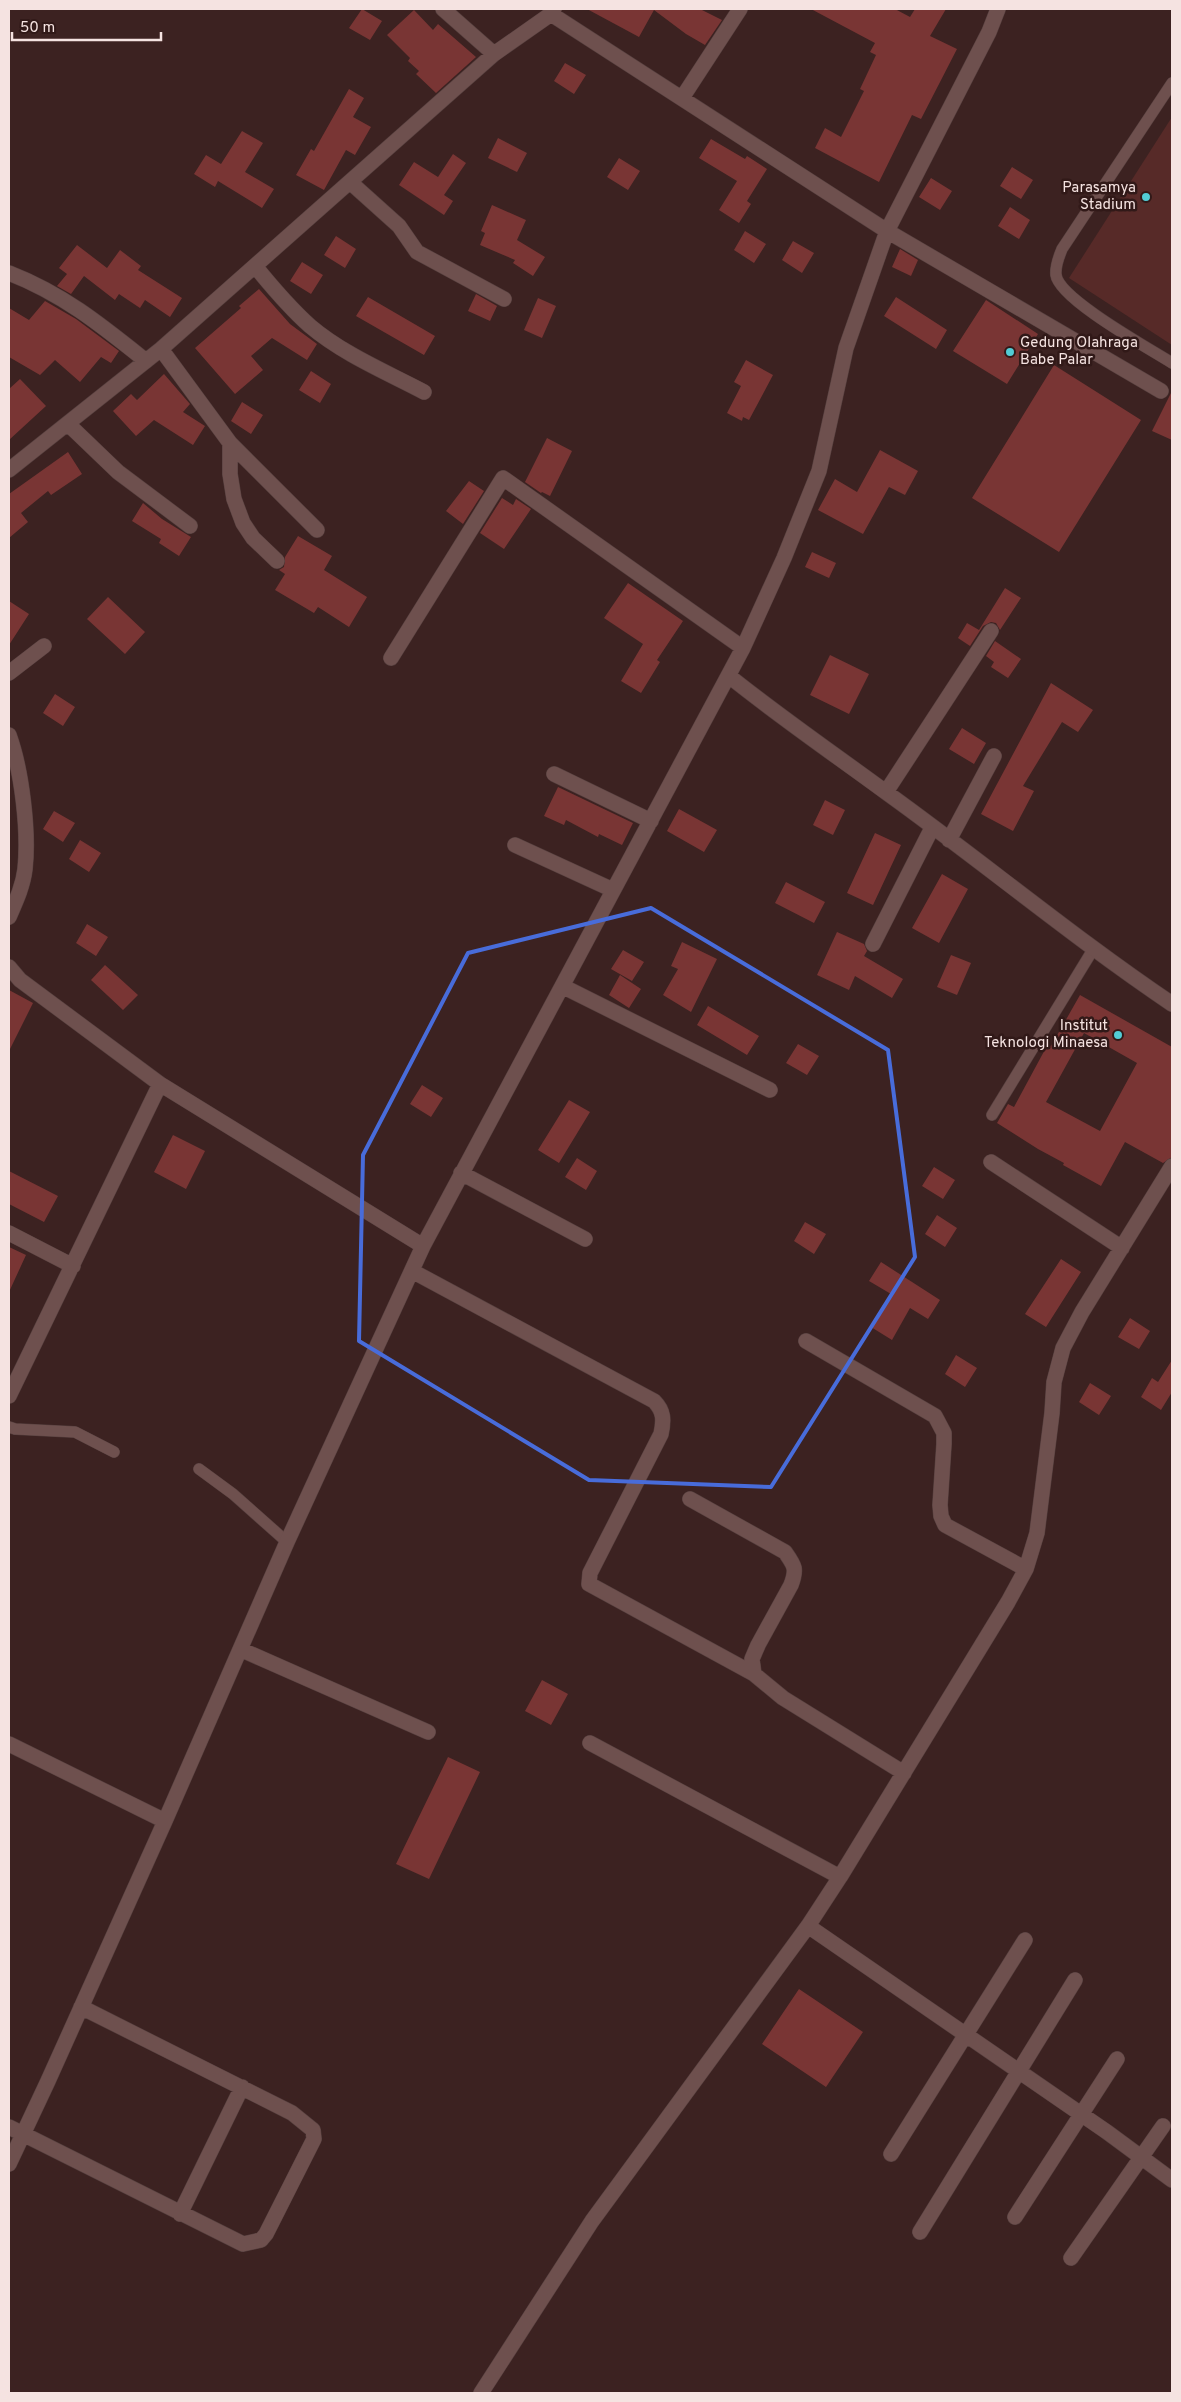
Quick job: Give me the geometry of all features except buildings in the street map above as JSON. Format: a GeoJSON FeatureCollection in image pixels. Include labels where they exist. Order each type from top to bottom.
{"type":"FeatureCollection","features":[{"type":"Feature","properties":{"kind":"street"},"geometry":{"type":"LineString","coordinates":[[443,9],[494,54]]}},
{"type":"Feature","properties":{"kind":"street"},"geometry":{"type":"LineString","coordinates":[[682,98],[740,9]]}},
{"type":"Feature","properties":{"kind":"street"},"geometry":{"type":"LineString","coordinates":[[9,2164],[82,2007],[242,1650],[287,1542],[423,1246],[743,648],[784,558],[819,471],[846,348],[887,231],[989,32],[998,9]]}},
{"type":"Feature","properties":{"kind":"street"},"geometry":{"type":"LineString","coordinates":[[9,470],[160,349],[494,54],[553,11],[682,98],[887,231],[1161,391]]}},
{"type":"Feature","properties":{"kind":"street"},"geometry":{"type":"LineString","coordinates":[[350,182],[399,226],[417,252],[504,299]]}},
{"type":"Feature","properties":{"kind":"street"},"geometry":{"type":"LineString","coordinates":[[255,266],[280,296],[310,326],[338,345],[424,392]]}},
{"type":"Feature","properties":{"kind":"street"},"geometry":{"type":"LineString","coordinates":[[9,273],[44,287],[61,297],[146,361]]}},
{"type":"Feature","properties":{"kind":"street"},"geometry":{"type":"LineString","coordinates":[[160,349],[230,443],[317,530]]}},
{"type":"Feature","properties":{"kind":"street"},"geometry":{"type":"LineString","coordinates":[[68,424],[118,472],[190,526]]}},
{"type":"Feature","properties":{"kind":"street"},"geometry":{"type":"LineString","coordinates":[[230,443],[230,474],[234,499],[243,523],[253,538],[277,560]]}},
{"type":"Feature","properties":{"kind":"street"},"geometry":{"type":"LineString","coordinates":[[391,658],[503,478],[743,648]]}},
{"type":"Feature","properties":{"kind":"street"},"geometry":{"type":"LineString","coordinates":[[886,792],[991,631]]}},
{"type":"Feature","properties":{"kind":"street"},"geometry":{"type":"LineString","coordinates":[[9,673],[44,646]]}},
{"type":"Feature","properties":{"kind":"street"},"geometry":{"type":"LineString","coordinates":[[729,676],[777,715],[886,792],[932,828],[1172,1004]]}},
{"type":"Feature","properties":{"kind":"street"},"geometry":{"type":"LineString","coordinates":[[9,735],[21,786],[26,842],[25,869],[21,889],[9,917]]}},
{"type":"Feature","properties":{"kind":"street"},"geometry":{"type":"LineString","coordinates":[[949,840],[994,756]]}},
{"type":"Feature","properties":{"kind":"street"},"geometry":{"type":"LineString","coordinates":[[554,774],[651,821]]}},
{"type":"Feature","properties":{"kind":"street"},"geometry":{"type":"LineString","coordinates":[[873,944],[932,828]]}},
{"type":"Feature","properties":{"kind":"street"},"geometry":{"type":"LineString","coordinates":[[515,846],[614,890]]}},
{"type":"Feature","properties":{"kind":"street"},"geometry":{"type":"LineString","coordinates":[[9,967],[20,980],[160,1084],[423,1246]]}},
{"type":"Feature","properties":{"kind":"street"},"geometry":{"type":"LineString","coordinates":[[562,986],[770,1090]]}},
{"type":"Feature","properties":{"kind":"street"},"geometry":{"type":"LineString","coordinates":[[9,1396],[160,1084]]}},
{"type":"Feature","properties":{"kind":"street"},"geometry":{"type":"LineString","coordinates":[[991,1162],[1122,1248]]}},
{"type":"Feature","properties":{"kind":"street"},"geometry":{"type":"LineString","coordinates":[[481,2393],[592,2222],[808,1926],[1008,1602],[1026,1569],[1036,1533],[1052,1413],[1054,1382],[1063,1348],[1082,1312],[1172,1166]]}},
{"type":"Feature","properties":{"kind":"street"},"geometry":{"type":"LineString","coordinates":[[461,1173],[585,1239]]}},
{"type":"Feature","properties":{"kind":"street"},"geometry":{"type":"LineString","coordinates":[[9,1233],[72,1266]]}},
{"type":"Feature","properties":{"kind":"street"},"geometry":{"type":"LineString","coordinates":[[412,1271],[654,1401],[661,1408],[663,1422],[661,1434],[590,1573],[588,1584],[754,1674],[783,1698],[904,1773]]}},
{"type":"Feature","properties":{"kind":"street"},"geometry":{"type":"LineString","coordinates":[[806,1341],[935,1416],[944,1433],[940,1516],[945,1525],[1026,1569]]}},
{"type":"Feature","properties":{"kind":"street"},"geometry":{"type":"LineString","coordinates":[[690,1499],[785,1552],[793,1563],[796,1572],[791,1585],[752,1659],[754,1674]]}},
{"type":"Feature","properties":{"kind":"street"},"geometry":{"type":"LineString","coordinates":[[242,1650],[428,1732]]}},
{"type":"Feature","properties":{"kind":"street"},"geometry":{"type":"LineString","coordinates":[[590,1743],[840,1877]]}},
{"type":"Feature","properties":{"kind":"street"},"geometry":{"type":"LineString","coordinates":[[9,1744],[165,1821]]}},
{"type":"Feature","properties":{"kind":"street"},"geometry":{"type":"LineString","coordinates":[[808,1926],[966,2034],[1172,2180]]}},
{"type":"Feature","properties":{"kind":"street"},"geometry":{"type":"LineString","coordinates":[[891,2154],[1025,1940]]}},
{"type":"Feature","properties":{"kind":"street"},"geometry":{"type":"LineString","coordinates":[[920,2232],[1075,1980]]}},
{"type":"Feature","properties":{"kind":"street"},"geometry":{"type":"LineString","coordinates":[[9,2127],[243,2244],[261,2240],[266,2234],[314,2139],[313,2130],[306,2122],[242,2087],[82,2007]]}},
{"type":"Feature","properties":{"kind":"street"},"geometry":{"type":"LineString","coordinates":[[1015,2217],[1117,2059]]}},
{"type":"Feature","properties":{"kind":"street"},"geometry":{"type":"LineString","coordinates":[[180,2214],[242,2087]]}},
{"type":"Feature","properties":{"kind":"street"},"geometry":{"type":"LineString","coordinates":[[1071,2258],[1142,2158],[1162,2126]]}},
{"type":"Feature","properties":{"kind":"lane"},"geometry":{"type":"LineString","coordinates":[[1172,83],[1062,249],[1056,263],[1056,276],[1062,288],[1088,310],[1172,363]]}},
{"type":"Feature","properties":{"kind":"lane"},"geometry":{"type":"LineString","coordinates":[[992,1115],[1094,948]]}},
{"type":"Feature","properties":{"kind":"lane"},"geometry":{"type":"LineString","coordinates":[[9,1427],[15,1430],[75,1432],[114,1452]]}},
{"type":"Feature","properties":{"kind":"lane"},"geometry":{"type":"LineString","coordinates":[[199,1469],[233,1494],[287,1542]]}},
{"type":"Feature","properties":{"kind":"highlighted area"},"geometry":{"type":"Polygon","coordinates":[[[651,908],[888,1050],[915,1257],[771,1487],[589,1480],[359,1341],[363,1155],[468,953],[651,908]]]}},
{"type":"Feature","properties":{"kind":"shaded area","name":"Parasamya Stadium"},"geometry":{"type":"Polygon","coordinates":[[[1172,117],[1172,345],[1069,278],[1172,117]]]}},
{"type":"Feature","properties":{"kind":"place","name":"Parasamya Stadium"},"geometry":{"type":"Point","coordinates":[1146,197]}},
{"type":"Feature","properties":{"kind":"place","name":"Gedung Olahraga Babe Palar"},"geometry":{"type":"Point","coordinates":[1010,352]}},
{"type":"Feature","properties":{"kind":"place","name":"Institut Teknologi Minaesa"},"geometry":{"type":"Point","coordinates":[1118,1035]}}]}
